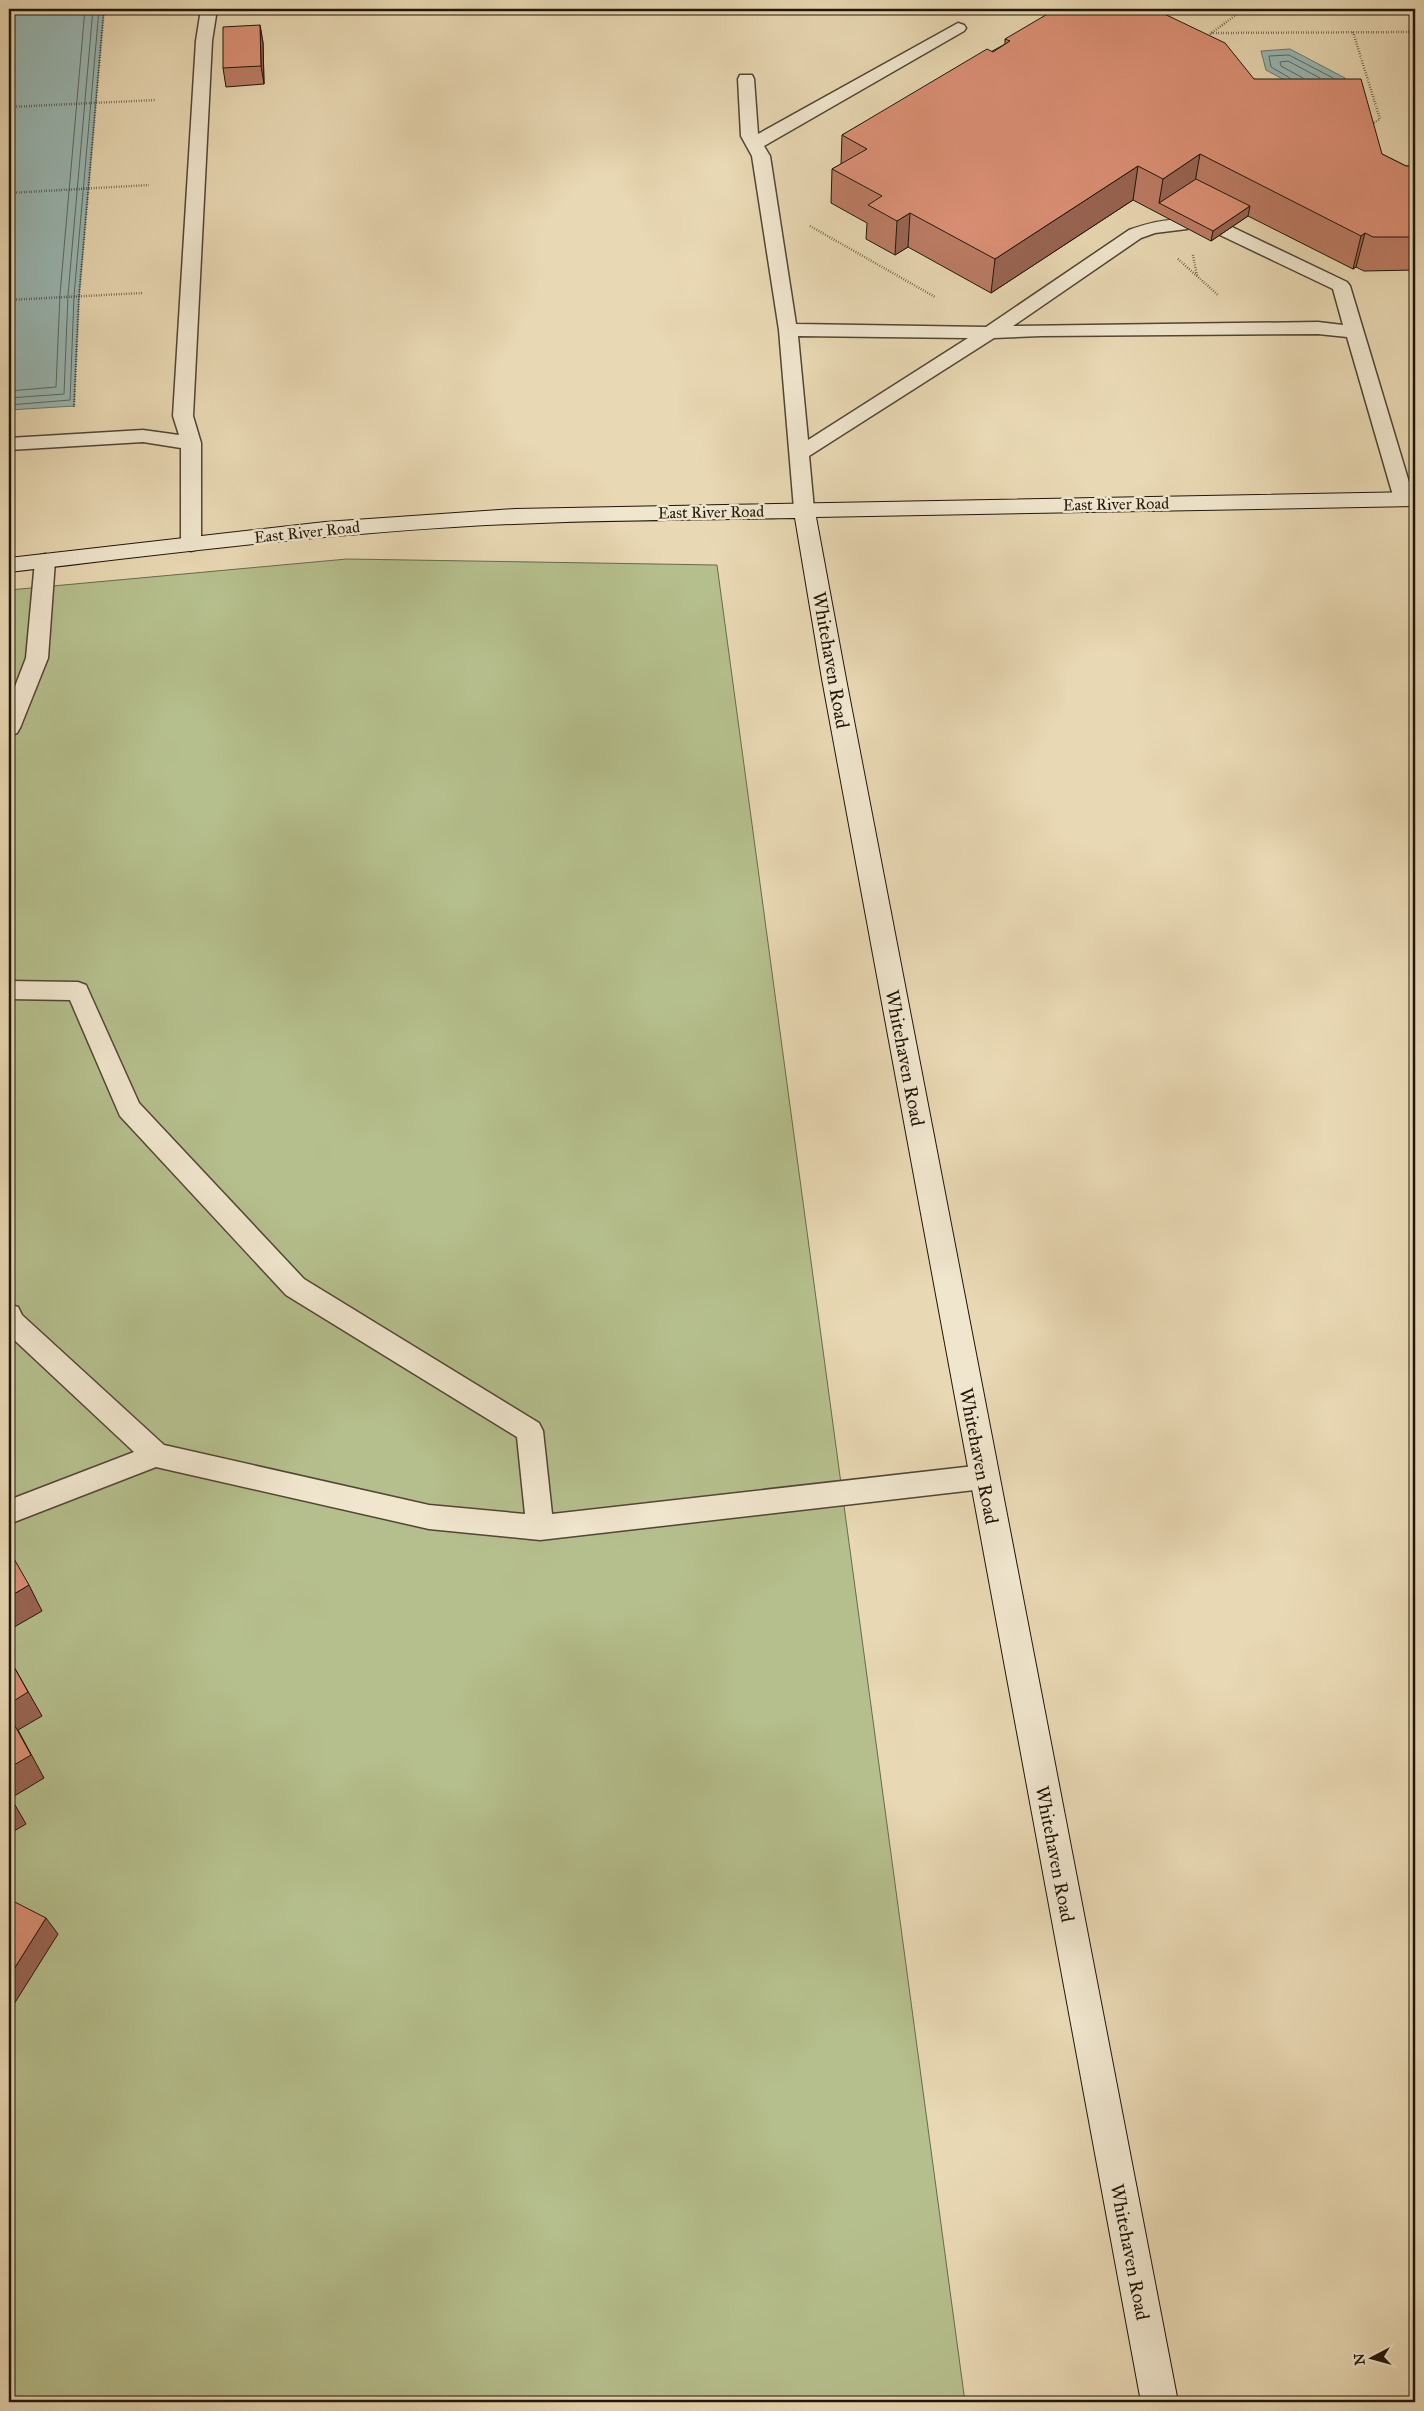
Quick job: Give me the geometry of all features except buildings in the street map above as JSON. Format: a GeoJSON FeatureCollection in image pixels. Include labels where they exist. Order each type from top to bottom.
{"type":"FeatureCollection","features":[{"type":"Feature","properties":{"kind":"street","name":"East River Road"},"geometry":{"type":"LineString","coordinates":[[9,565],[191,544],[433,520],[804,509],[1410,499]]}},
{"type":"Feature","properties":{"kind":"street","name":"Whitehaven Road"},"geometry":{"type":"LineString","coordinates":[[804,509],[834,680],[983,1477],[1159,2402]]}},
{"type":"Feature","properties":{"kind":"lane"},"geometry":{"type":"LineString","coordinates":[[191,544],[191,443],[183,416],[204,41],[209,9]]}},
{"type":"Feature","properties":{"kind":"lane"},"geometry":{"type":"LineString","coordinates":[[754,144],[958,28]]}},
{"type":"Feature","properties":{"kind":"lane"},"geometry":{"type":"LineString","coordinates":[[746,78],[750,136],[761,156],[788,330],[804,509]]}},
{"type":"Feature","properties":{"kind":"lane"},"geometry":{"type":"LineString","coordinates":[[800,454],[990,334],[1135,234],[1153,228],[1181,225]]}},
{"type":"Feature","properties":{"kind":"lane"},"geometry":{"type":"LineString","coordinates":[[1226,231],[1247,239],[1340,286],[1410,499]]}},
{"type":"Feature","properties":{"kind":"lane"},"geometry":{"type":"LineString","coordinates":[[788,330],[990,334],[1041,330],[1309,328],[1354,332]]}},
{"type":"Feature","properties":{"kind":"lane"},"geometry":{"type":"LineString","coordinates":[[9,444],[143,436],[191,443]]}},
{"type":"Feature","properties":{"kind":"lane"},"geometry":{"type":"LineString","coordinates":[[9,728],[37,658],[45,561]]}},
{"type":"Feature","properties":{"kind":"lane"},"geometry":{"type":"LineString","coordinates":[[9,990],[78,991],[129,1109],[295,1287],[530,1431],[540,1528]]}},
{"type":"Feature","properties":{"kind":"lane"},"geometry":{"type":"LineString","coordinates":[[10,1321],[156,1456],[429,1517],[540,1528],[983,1477]]}},
{"type":"Feature","properties":{"kind":"lane"},"geometry":{"type":"LineString","coordinates":[[9,1512],[156,1456]]}},
{"type":"Feature","properties":{"kind":"path"},"geometry":{"type":"LineString","coordinates":[[74,406],[79,296],[104,9]]}},
{"type":"Feature","properties":{"kind":"path"},"geometry":{"type":"LineString","coordinates":[[826,9],[848,9]]}},
{"type":"Feature","properties":{"kind":"path"},"geometry":{"type":"LineString","coordinates":[[1204,37],[1244,9]]}},
{"type":"Feature","properties":{"kind":"path"},"geometry":{"type":"LineString","coordinates":[[1353,32],[1380,119],[1368,127]]}},
{"type":"Feature","properties":{"kind":"path"},"geometry":{"type":"LineString","coordinates":[[1211,33],[1415,32]]}},
{"type":"Feature","properties":{"kind":"path"},"geometry":{"type":"LineString","coordinates":[[9,107],[156,100]]}},
{"type":"Feature","properties":{"kind":"path"},"geometry":{"type":"LineString","coordinates":[[9,193],[149,185]]}},
{"type":"Feature","properties":{"kind":"path"},"geometry":{"type":"LineString","coordinates":[[806,224],[941,300]]}},
{"type":"Feature","properties":{"kind":"path"},"geometry":{"type":"LineString","coordinates":[[1177,258],[1218,296]]}},
{"type":"Feature","properties":{"kind":"path"},"geometry":{"type":"LineString","coordinates":[[9,300],[142,293]]}},
{"type":"Feature","properties":{"kind":"green space"},"geometry":{"type":"Polygon","coordinates":[[[347,559],[717,565],[965,2402],[9,2402],[9,590],[347,559]]]}},
{"type":"Feature","properties":{"kind":"water"},"geometry":{"type":"Polygon","coordinates":[[[9,9],[104,9],[79,296],[74,406],[9,410],[9,9]]]}},
{"type":"Feature","properties":{"kind":"water"},"geometry":{"type":"Polygon","coordinates":[[[1290,49],[1345,78],[1349,97],[1312,95],[1266,70],[1261,51],[1290,49]]]}}]}
